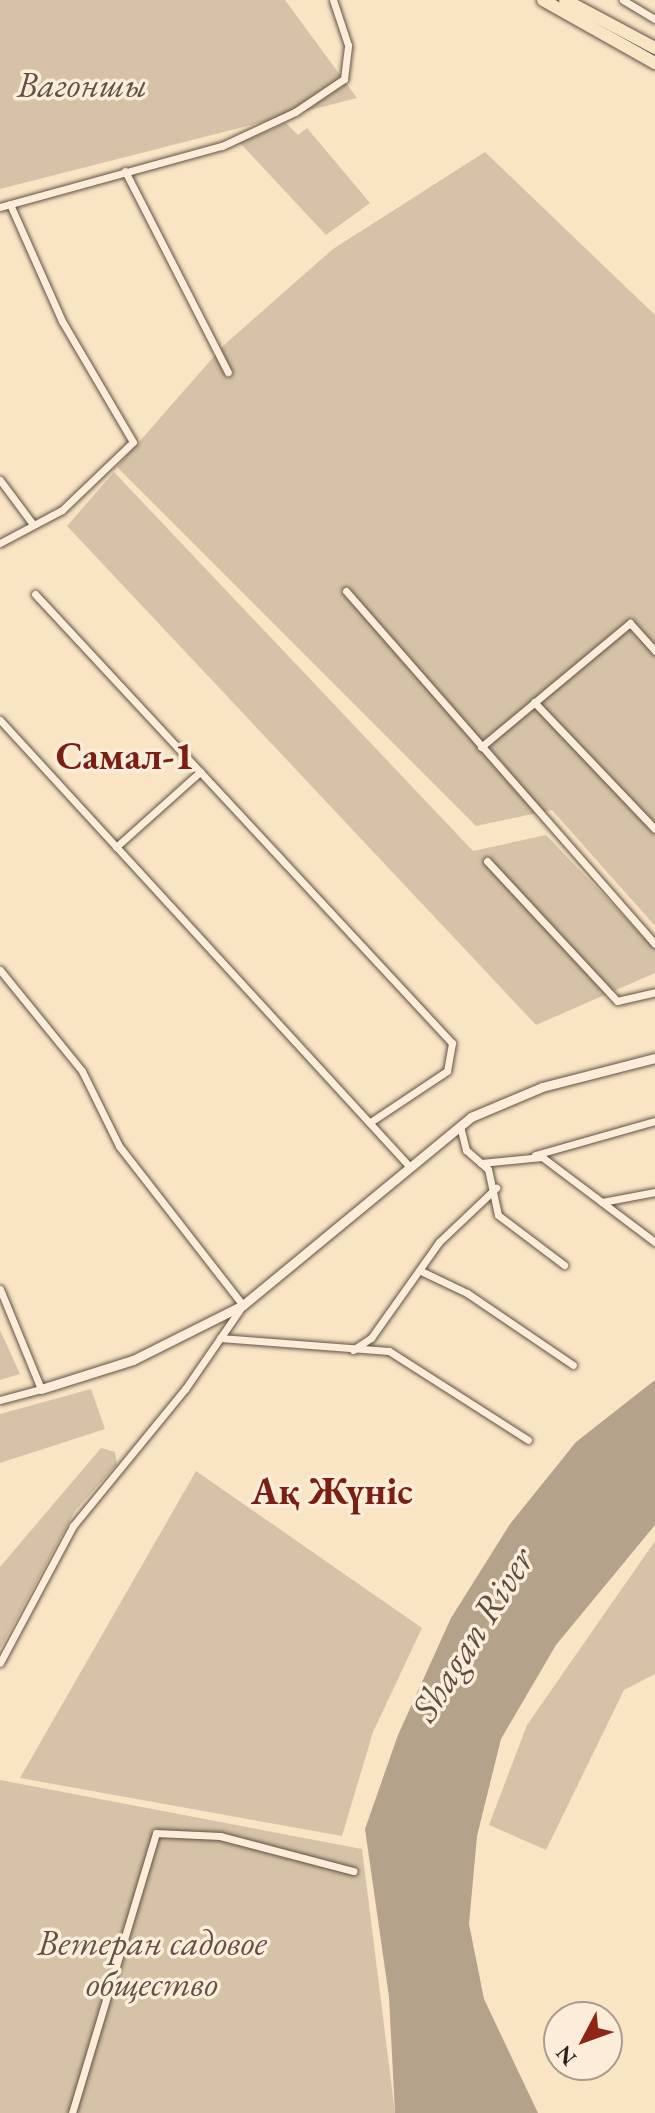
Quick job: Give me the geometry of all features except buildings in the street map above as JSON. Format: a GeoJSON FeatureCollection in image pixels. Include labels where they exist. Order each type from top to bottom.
{"type":"FeatureCollection","features":[{"type":"Feature","properties":{"kind":"highway"},"geometry":{"type":"LineString","coordinates":[[543,0],[655,63]]}},
{"type":"Feature","properties":{"kind":"highway"},"geometry":{"type":"LineString","coordinates":[[565,0],[655,48]]}},
{"type":"Feature","properties":{"kind":"street"},"geometry":{"type":"LineString","coordinates":[[0,207],[222,146],[344,79],[348,45],[333,0]]}},
{"type":"Feature","properties":{"kind":"street"},"geometry":{"type":"LineString","coordinates":[[623,0],[655,19]]}},
{"type":"Feature","properties":{"kind":"street"},"geometry":{"type":"LineString","coordinates":[[125,171],[228,372]]}},
{"type":"Feature","properties":{"kind":"street"},"geometry":{"type":"LineString","coordinates":[[0,543],[32,523],[62,510],[133,442],[62,321],[10,204]]}},
{"type":"Feature","properties":{"kind":"street"},"geometry":{"type":"LineString","coordinates":[[0,482],[32,523]]}},
{"type":"Feature","properties":{"kind":"street"},"geometry":{"type":"LineString","coordinates":[[346,591],[655,944]]}},
{"type":"Feature","properties":{"kind":"street"},"geometry":{"type":"LineString","coordinates":[[35,594],[452,1043],[447,1071],[372,1121]]}},
{"type":"Feature","properties":{"kind":"street"},"geometry":{"type":"LineString","coordinates":[[481,747],[630,623],[655,651]]}},
{"type":"Feature","properties":{"kind":"street"},"geometry":{"type":"LineString","coordinates":[[534,702],[655,829]]}},
{"type":"Feature","properties":{"kind":"street"},"geometry":{"type":"LineString","coordinates":[[0,720],[372,1121],[410,1167]]}},
{"type":"Feature","properties":{"kind":"street"},"geometry":{"type":"LineString","coordinates":[[116,847],[200,772]]}},
{"type":"Feature","properties":{"kind":"street"},"geometry":{"type":"LineString","coordinates":[[487,861],[617,1001],[655,992]]}},
{"type":"Feature","properties":{"kind":"street"},"geometry":{"type":"LineString","coordinates":[[0,970],[82,1071],[119,1146],[243,1305]]}},
{"type":"Feature","properties":{"kind":"street"},"geometry":{"type":"LineString","coordinates":[[0,1400],[133,1360],[243,1305],[460,1125],[532,1090],[655,1058]]}},
{"type":"Feature","properties":{"kind":"street"},"geometry":{"type":"LineString","coordinates":[[481,1163],[535,1155],[655,1121]]}},
{"type":"Feature","properties":{"kind":"street"},"geometry":{"type":"LineString","coordinates":[[460,1125],[466,1150],[481,1163],[496,1188],[498,1215],[564,1265]]}},
{"type":"Feature","properties":{"kind":"street"},"geometry":{"type":"LineString","coordinates":[[535,1155],[655,1242]]}},
{"type":"Feature","properties":{"kind":"street"},"geometry":{"type":"LineString","coordinates":[[353,1350],[423,1272],[439,1242],[496,1188]]}},
{"type":"Feature","properties":{"kind":"street"},"geometry":{"type":"LineString","coordinates":[[602,1202],[655,1192]]}},
{"type":"Feature","properties":{"kind":"street"},"geometry":{"type":"LineString","coordinates":[[423,1272],[467,1293],[573,1365]]}},
{"type":"Feature","properties":{"kind":"street"},"geometry":{"type":"LineString","coordinates":[[0,1289],[41,1389]]}},
{"type":"Feature","properties":{"kind":"street"},"geometry":{"type":"LineString","coordinates":[[0,1663],[73,1526],[243,1305]]}},
{"type":"Feature","properties":{"kind":"street"},"geometry":{"type":"LineString","coordinates":[[220,1338],[389,1351],[528,1440]]}},
{"type":"Feature","properties":{"kind":"street"},"geometry":{"type":"LineString","coordinates":[[72,2113],[156,1833],[220,1836],[353,1871]]}},
{"type":"Feature","properties":{"kind":"green space","name":"Вагоншы"},"geometry":{"type":"Polygon","coordinates":[[[0,0],[285,0],[357,98],[0,189],[0,0]]]}},
{"type":"Feature","properties":{"kind":"green space"},"geometry":{"type":"Polygon","coordinates":[[[286,123],[298,135],[307,128],[370,203],[326,235],[240,143],[286,123]]]}},
{"type":"Feature","properties":{"kind":"green space"},"geometry":{"type":"Polygon","coordinates":[[[485,152],[655,315],[655,926],[552,810],[476,826],[117,467],[224,345],[333,249],[485,152]]]}},
{"type":"Feature","properties":{"kind":"green space"},"geometry":{"type":"Polygon","coordinates":[[[114,472],[473,851],[546,835],[655,949],[655,973],[536,1025],[67,526],[114,472]]]}},
{"type":"Feature","properties":{"kind":"green space"},"geometry":{"type":"Polygon","coordinates":[[[0,1330],[20,1374],[0,1380],[0,1330]]]}},
{"type":"Feature","properties":{"kind":"green space"},"geometry":{"type":"Polygon","coordinates":[[[91,1389],[105,1429],[0,1463],[0,1414],[91,1389]]]}},
{"type":"Feature","properties":{"kind":"green space"},"geometry":{"type":"Polygon","coordinates":[[[101,1448],[115,1452],[117,1464],[75,1511],[0,1649],[0,1567],[101,1448]]]}},
{"type":"Feature","properties":{"kind":"green space"},"geometry":{"type":"Polygon","coordinates":[[[196,1471],[422,1628],[373,1732],[342,1836],[20,1778],[196,1471]]]}},
{"type":"Feature","properties":{"kind":"green space"},"geometry":{"type":"Polygon","coordinates":[[[655,1541],[655,1674],[624,1690],[546,1850],[489,1825],[527,1725],[655,1541]]]}},
{"type":"Feature","properties":{"kind":"green space","name":"Ветеран садовое общество"},"geometry":{"type":"Polygon","coordinates":[[[0,1780],[362,1849],[395,2113],[0,2113],[0,1780]]]}},
{"type":"Feature","properties":{"kind":"water","name":"Shagan River"},"geometry":{"type":"Polygon","coordinates":[[[655,1380],[655,1525],[556,1645],[501,1739],[477,1836],[469,1924],[484,1999],[538,2113],[395,2113],[389,1997],[365,1829],[398,1735],[451,1618],[510,1524],[576,1442],[655,1380]]]}},
{"type":"Feature","properties":{"kind":"district","name":"Самал-1"},"geometry":{"type":"Point","coordinates":[125,756]}},
{"type":"Feature","properties":{"kind":"district","name":"Ақ Жүніс"},"geometry":{"type":"Point","coordinates":[332,1491]}}]}
